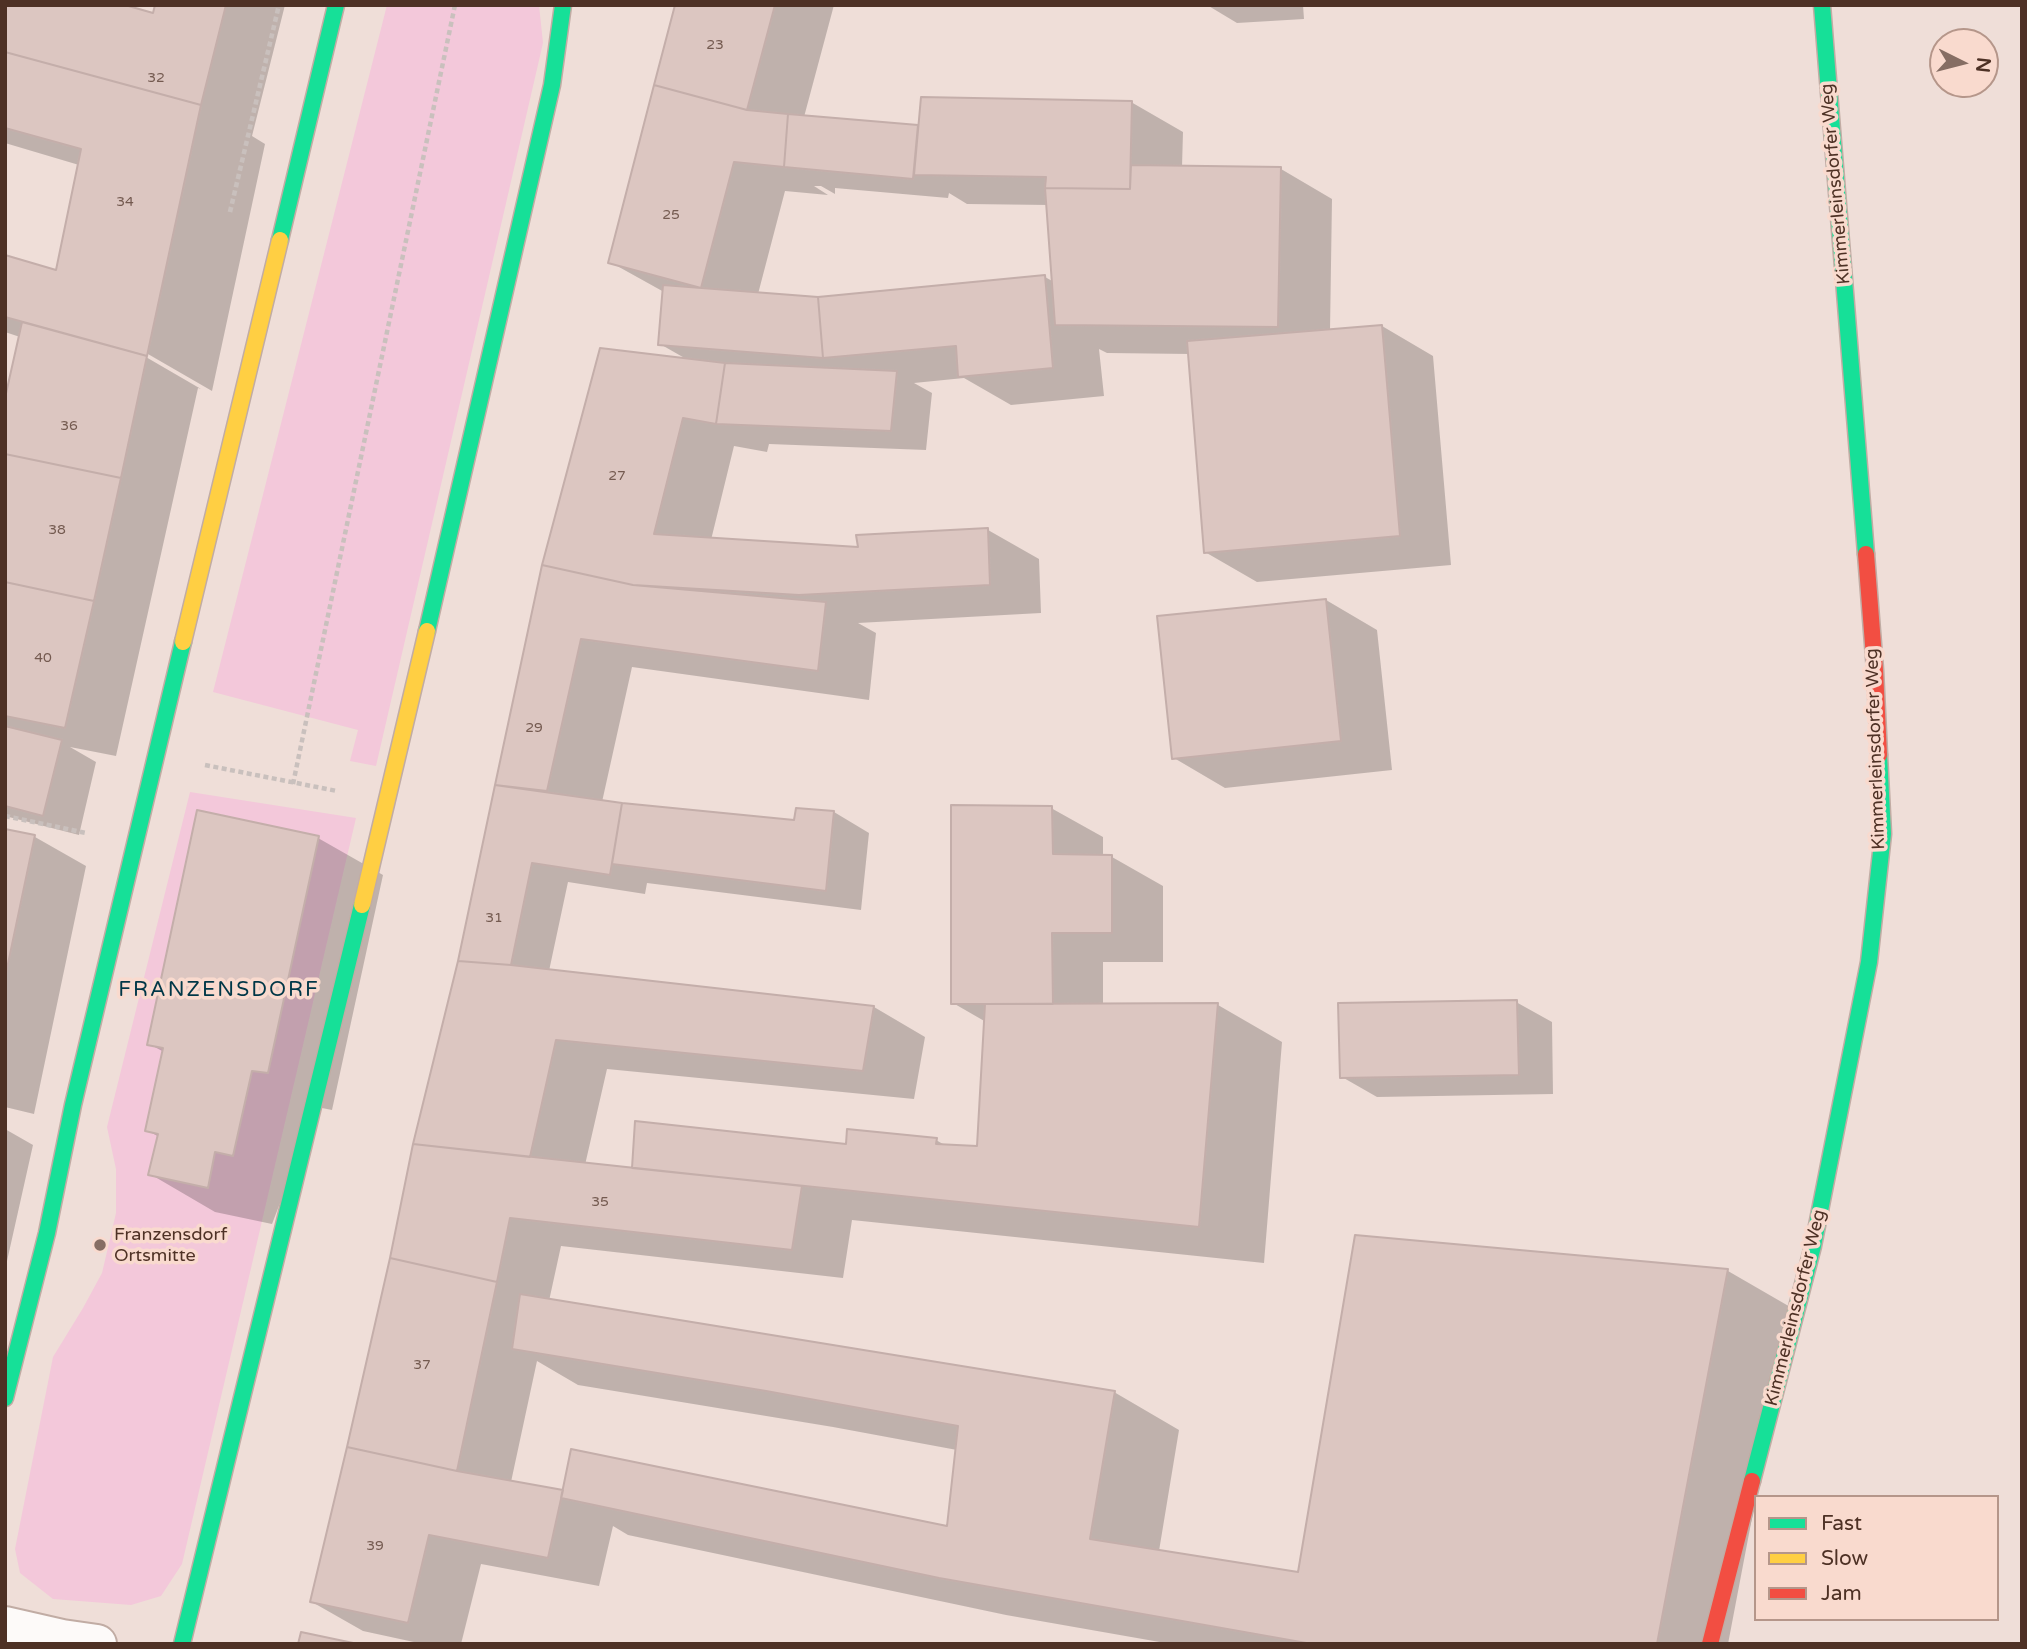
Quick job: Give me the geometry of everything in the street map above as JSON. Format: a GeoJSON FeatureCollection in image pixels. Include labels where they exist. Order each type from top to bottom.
{"type":"FeatureCollection","features":[{"type":"Feature","properties":{"kind":"street"},"geometry":{"type":"LineString","coordinates":[[5,1398],[47,1233],[134,845],[336,5]]}},
{"type":"Feature","properties":{"kind":"street"},"geometry":{"type":"LineString","coordinates":[[182,1644],[388,800],[552,85],[563,5]]}},
{"type":"Feature","properties":{"kind":"street","name":"Kimmerleinsdorfer Weg"},"geometry":{"type":"LineString","coordinates":[[1710,1644],[1813,1246],[1869,962],[1882,834],[1875,670],[1822,5]]}},
{"type":"Feature","properties":{"kind":"street"},"geometry":{"type":"LineString","coordinates":[[5,1626],[97,1644]]}},
{"type":"Feature","properties":{"kind":"path"},"geometry":{"type":"LineString","coordinates":[[293,784],[455,5]]}},
{"type":"Feature","properties":{"kind":"path"},"geometry":{"type":"LineString","coordinates":[[156,755],[293,784],[388,800]]}},
{"type":"Feature","properties":{"kind":"path"},"geometry":{"type":"LineString","coordinates":[[5,816],[134,845]]}},
{"type":"Feature","properties":{"kind":"shaded area"},"geometry":{"type":"Polygon","coordinates":[[[387,5],[539,5],[543,43],[376,766],[350,761],[358,730],[213,692],[387,5]]]}},
{"type":"Feature","properties":{"kind":"shaded area"},"geometry":{"type":"Polygon","coordinates":[[[190,792],[356,818],[182,1564],[161,1596],[131,1605],[53,1599],[20,1573],[15,1549],[53,1357],[102,1273],[116,1213],[116,1169],[107,1127],[190,792]]]}},
{"type":"Feature","properties":{"kind":"building"},"geometry":{"type":"Polygon","coordinates":[[[5,5],[125,5],[153,13],[155,5],[226,5],[201,105],[5,52],[5,5]]]}},
{"type":"Feature","properties":{"kind":"building"},"geometry":{"type":"Polygon","coordinates":[[[675,5],[775,5],[747,110],[654,85],[675,5]]]}},
{"type":"Feature","properties":{"kind":"building"},"geometry":{"type":"Polygon","coordinates":[[[5,52],[201,105],[147,356],[5,317],[5,255],[56,270],[81,149],[5,128],[5,52]]]}},
{"type":"Feature","properties":{"kind":"building"},"geometry":{"type":"Polygon","coordinates":[[[654,85],[747,110],[788,114],[784,167],[734,162],[701,288],[608,263],[654,85]]]}},
{"type":"Feature","properties":{"kind":"building"},"geometry":{"type":"Polygon","coordinates":[[[921,97],[1132,101],[1130,189],[1045,188],[1046,177],[914,175],[921,97]]]}},
{"type":"Feature","properties":{"kind":"building"},"geometry":{"type":"Polygon","coordinates":[[[788,114],[918,125],[913,179],[784,167],[788,114]]]}},
{"type":"Feature","properties":{"kind":"building"},"geometry":{"type":"Polygon","coordinates":[[[1131,165],[1281,167],[1278,327],[1055,325],[1045,188],[1130,189],[1131,165]]]}},
{"type":"Feature","properties":{"kind":"building"},"geometry":{"type":"Polygon","coordinates":[[[1045,275],[1053,368],[958,377],[956,346],[823,358],[818,297],[1045,275]]]}},
{"type":"Feature","properties":{"kind":"building"},"geometry":{"type":"Polygon","coordinates":[[[663,285],[818,297],[823,358],[658,345],[663,285]]]}},
{"type":"Feature","properties":{"kind":"building"},"geometry":{"type":"Polygon","coordinates":[[[22,322],[147,356],[121,478],[5,454],[5,398],[22,322]]]}},
{"type":"Feature","properties":{"kind":"building"},"geometry":{"type":"Polygon","coordinates":[[[1382,325],[1400,536],[1204,553],[1187,341],[1382,325]]]}},
{"type":"Feature","properties":{"kind":"building"},"geometry":{"type":"Polygon","coordinates":[[[600,348],[725,363],[716,424],[683,418],[654,534],[858,547],[856,535],[988,528],[990,585],[799,595],[633,585],[542,565],[600,348]]]}},
{"type":"Feature","properties":{"kind":"building"},"geometry":{"type":"Polygon","coordinates":[[[725,363],[897,371],[891,431],[716,424],[725,363]]]}},
{"type":"Feature","properties":{"kind":"building"},"geometry":{"type":"Polygon","coordinates":[[[5,454],[121,478],[94,601],[5,582],[5,454]]]}},
{"type":"Feature","properties":{"kind":"building"},"geometry":{"type":"Polygon","coordinates":[[[542,565],[633,585],[826,602],[818,671],[581,639],[547,791],[495,785],[542,565]]]}},
{"type":"Feature","properties":{"kind":"building"},"geometry":{"type":"Polygon","coordinates":[[[5,582],[94,601],[65,728],[5,716],[5,582]]]}},
{"type":"Feature","properties":{"kind":"building"},"geometry":{"type":"Polygon","coordinates":[[[1326,599],[1341,741],[1172,759],[1157,616],[1326,599]]]}},
{"type":"Feature","properties":{"kind":"building"},"geometry":{"type":"Polygon","coordinates":[[[5,726],[62,740],[43,816],[5,806],[5,726]]]}},
{"type":"Feature","properties":{"kind":"building"},"geometry":{"type":"Polygon","coordinates":[[[495,785],[622,803],[610,875],[532,863],[511,965],[458,961],[495,785]]]}},
{"type":"Feature","properties":{"kind":"building"},"geometry":{"type":"Polygon","coordinates":[[[622,803],[794,820],[796,808],[834,811],[826,891],[612,864],[622,803]]]}},
{"type":"Feature","properties":{"kind":"building"},"geometry":{"type":"Polygon","coordinates":[[[951,805],[1052,806],[1053,854],[1112,855],[1112,933],[1052,933],[1053,1004],[951,1004],[951,805]]]}},
{"type":"Feature","properties":{"kind":"building"},"geometry":{"type":"Polygon","coordinates":[[[197,810],[319,836],[268,1073],[252,1071],[233,1156],[215,1152],[208,1188],[148,1175],[158,1134],[145,1131],[163,1048],[147,1045],[197,810]]]}},
{"type":"Feature","properties":{"kind":"building"},"geometry":{"type":"Polygon","coordinates":[[[5,829],[35,835],[5,978],[5,829]]]}},
{"type":"Feature","properties":{"kind":"building"},"geometry":{"type":"Polygon","coordinates":[[[458,961],[874,1006],[863,1071],[556,1040],[530,1157],[413,1144],[458,961]]]}},
{"type":"Feature","properties":{"kind":"building"},"geometry":{"type":"Polygon","coordinates":[[[1517,1000],[1519,1075],[1340,1078],[1338,1003],[1517,1000]]]}},
{"type":"Feature","properties":{"kind":"building"},"geometry":{"type":"Polygon","coordinates":[[[1218,1003],[1199,1227],[632,1168],[635,1121],[846,1144],[847,1129],[937,1138],[936,1144],[977,1146],[985,1004],[1218,1003]]]}},
{"type":"Feature","properties":{"kind":"building"},"geometry":{"type":"Polygon","coordinates":[[[413,1144],[802,1186],[792,1250],[510,1218],[497,1282],[390,1258],[413,1144]]]}},
{"type":"Feature","properties":{"kind":"building"},"geometry":{"type":"Polygon","coordinates":[[[1355,1235],[1728,1269],[1657,1644],[1312,1644],[939,1578],[561,1498],[571,1449],[947,1526],[958,1426],[512,1349],[520,1294],[1115,1391],[1090,1539],[1298,1572],[1355,1235]]]}},
{"type":"Feature","properties":{"kind":"building"},"geometry":{"type":"Polygon","coordinates":[[[390,1258],[497,1282],[457,1471],[347,1447],[390,1258]]]}},
{"type":"Feature","properties":{"kind":"building"},"geometry":{"type":"Polygon","coordinates":[[[347,1447],[563,1490],[548,1558],[429,1535],[408,1623],[310,1602],[347,1447]]]}},
{"type":"Feature","properties":{"kind":"building"},"geometry":{"type":"Polygon","coordinates":[[[301,1632],[358,1644],[298,1644],[301,1632]]]}},
{"type":"Feature","properties":{"kind":"traffic: fast"},"geometry":{"type":"LineString","coordinates":[[280,240],[336,5]]}},
{"type":"Feature","properties":{"kind":"traffic: fast"},"geometry":{"type":"LineString","coordinates":[[427,631],[552,85],[563,5]]}},
{"type":"Feature","properties":{"kind":"traffic: fast"},"geometry":{"type":"LineString","coordinates":[[1822,5],[1866,554]]}},
{"type":"Feature","properties":{"kind":"traffic: fast"},"geometry":{"type":"LineString","coordinates":[[5,1398],[47,1233],[73,1105],[183,642]]}},
{"type":"Feature","properties":{"kind":"traffic: fast"},"geometry":{"type":"LineString","coordinates":[[1752,1481],[1813,1246],[1869,962],[1883,834],[1879,755]]}},
{"type":"Feature","properties":{"kind":"traffic: fast"},"geometry":{"type":"LineString","coordinates":[[182,1644],[362,905]]}},
{"type":"Feature","properties":{"kind":"traffic: slow"},"geometry":{"type":"LineString","coordinates":[[183,642],[280,240]]}},
{"type":"Feature","properties":{"kind":"traffic: slow"},"geometry":{"type":"LineString","coordinates":[[362,905],[427,631]]}},
{"type":"Feature","properties":{"kind":"traffic: jam"},"geometry":{"type":"LineString","coordinates":[[1866,554],[1879,755]]}},
{"type":"Feature","properties":{"kind":"traffic: jam"},"geometry":{"type":"LineString","coordinates":[[1710,1644],[1752,1481]]}},
{"type":"Feature","properties":{"kind":"place","name":"Franzensdorf Ortsmitte"},"geometry":{"type":"Point","coordinates":[100,1245]}},
{"type":"Feature","properties":{"kind":"district","name":"FRANZENSDORF"},"geometry":{"type":"Point","coordinates":[219,990]}}]}
